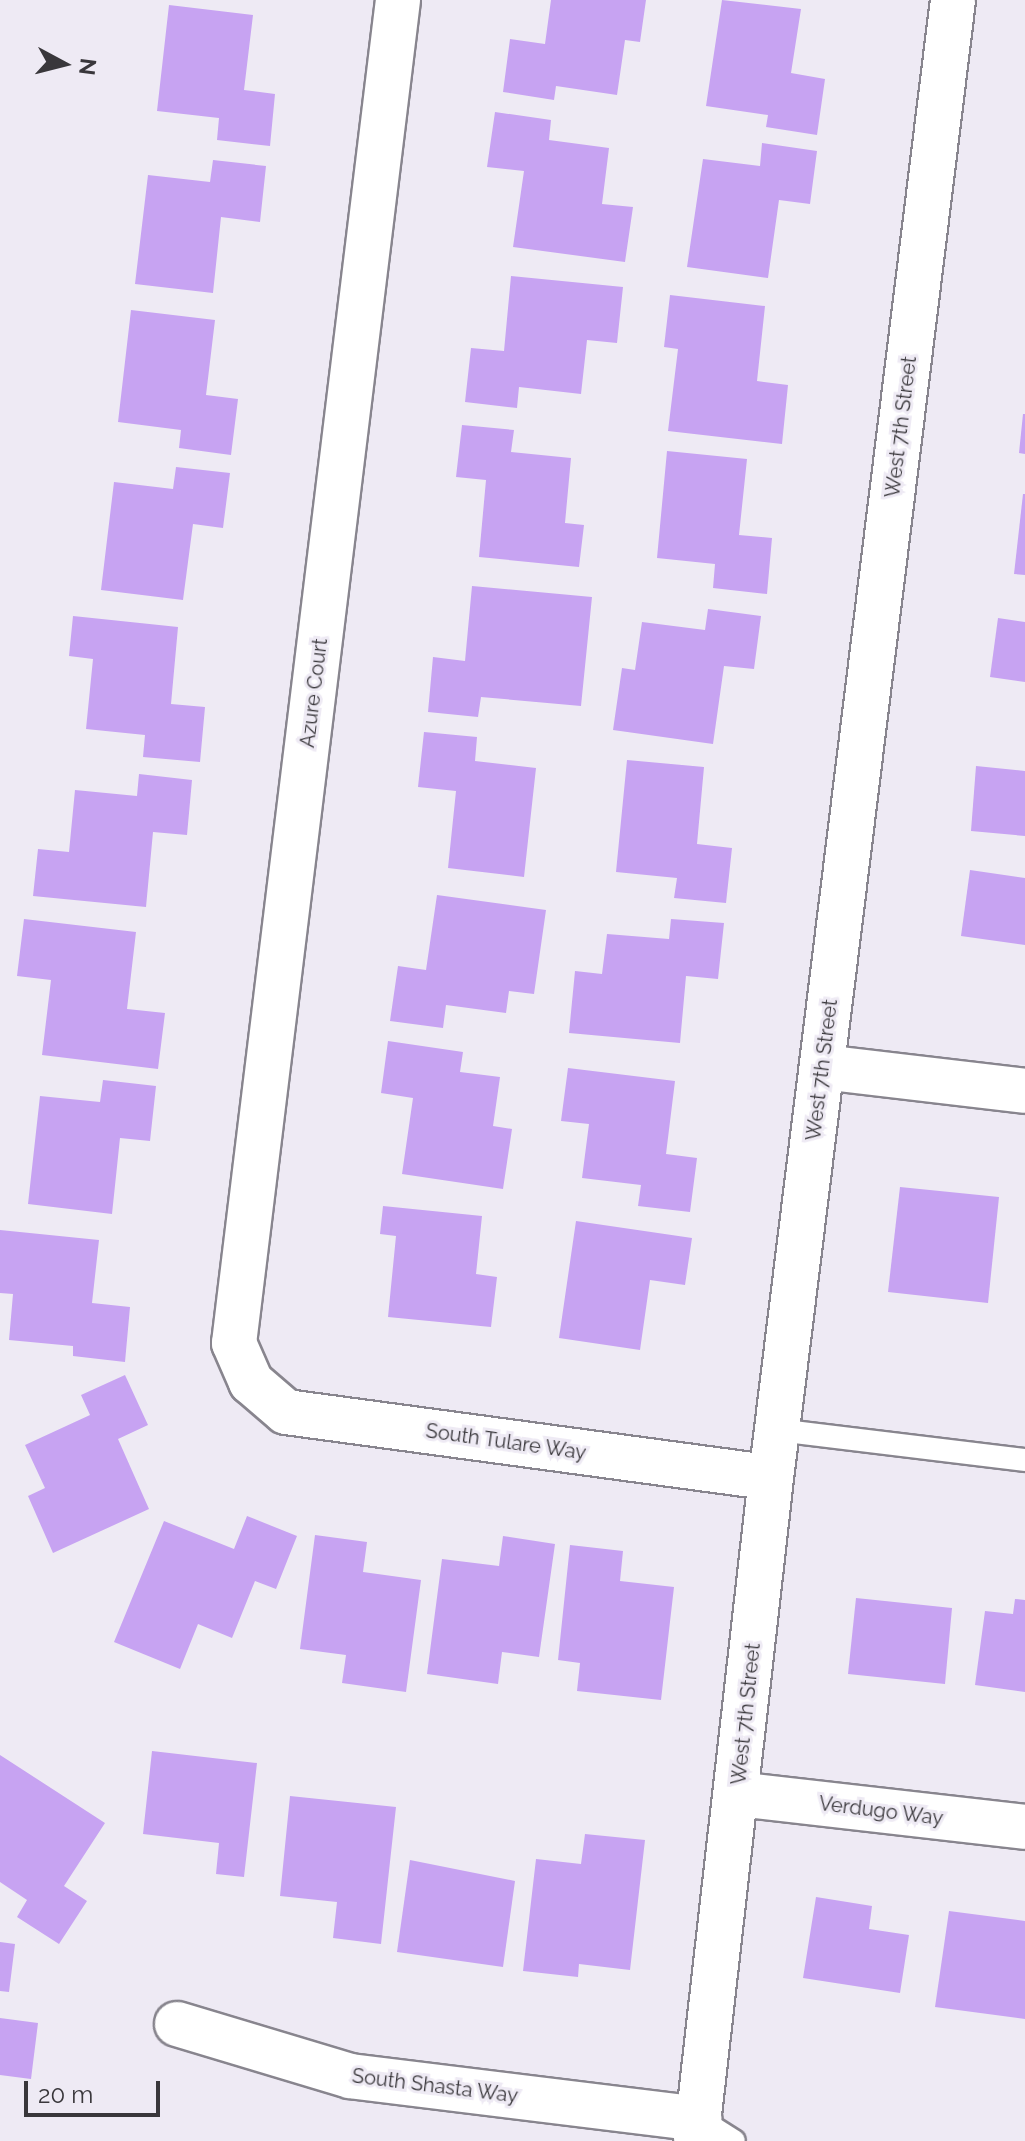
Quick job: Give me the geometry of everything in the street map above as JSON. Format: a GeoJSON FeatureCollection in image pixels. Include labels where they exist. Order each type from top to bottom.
{"type":"FeatureCollection","features":[{"type":"Feature","properties":{"kind":"street","name":"Azure Court"},"geometry":{"type":"LineString","coordinates":[[251,1382],[234,1343],[398,0]]}},
{"type":"Feature","properties":{"kind":"street","name":"West 7th Street"},"geometry":{"type":"LineString","coordinates":[[710,2134],[737,1794],[771,1478],[953,0]]}},
{"type":"Feature","properties":{"kind":"street"},"geometry":{"type":"LineString","coordinates":[[822,1067],[1025,1091]]}},
{"type":"Feature","properties":{"kind":"street","name":"South Tulare Way"},"geometry":{"type":"LineString","coordinates":[[251,1382],[286,1412],[771,1478]]}},
{"type":"Feature","properties":{"kind":"street","name":"Verdugo Way"},"geometry":{"type":"LineString","coordinates":[[737,1794],[1025,1827]]}},
{"type":"Feature","properties":{"kind":"street","name":"South Shasta Way"},"geometry":{"type":"LineString","coordinates":[[177,2024],[350,2076],[710,2134]]}},
{"type":"Feature","properties":{"kind":"lane"},"geometry":{"type":"LineString","coordinates":[[777,1430],[1025,1460]]}},
{"type":"Feature","properties":{"kind":"building"},"geometry":{"type":"Polygon","coordinates":[[[551,0],[646,0],[640,42],[625,40],[617,95],[556,86],[554,100],[503,92],[510,39],[545,44],[551,0]]]}},
{"type":"Feature","properties":{"kind":"building"},"geometry":{"type":"Polygon","coordinates":[[[722,0],[801,9],[791,73],[825,79],[817,135],[766,127],[768,115],[706,106],[722,0]]]}},
{"type":"Feature","properties":{"kind":"building"},"geometry":{"type":"Polygon","coordinates":[[[169,5],[253,15],[244,90],[275,94],[270,146],[217,140],[219,118],[157,111],[169,5]]]}},
{"type":"Feature","properties":{"kind":"building"},"geometry":{"type":"Polygon","coordinates":[[[495,112],[551,120],[549,140],[609,148],[602,204],[633,207],[625,262],[513,247],[524,171],[487,167],[495,112]]]}},
{"type":"Feature","properties":{"kind":"building"},"geometry":{"type":"Polygon","coordinates":[[[762,143],[817,151],[810,204],[779,200],[768,278],[687,267],[703,159],[760,166],[762,143]]]}},
{"type":"Feature","properties":{"kind":"building"},"geometry":{"type":"Polygon","coordinates":[[[213,160],[266,166],[260,222],[221,217],[213,293],[135,284],[148,175],[210,182],[213,160]]]}},
{"type":"Feature","properties":{"kind":"building"},"geometry":{"type":"Polygon","coordinates":[[[511,276],[623,287],[617,343],[587,340],[581,394],[519,387],[517,408],[465,402],[471,348],[504,351],[511,276]]]}},
{"type":"Feature","properties":{"kind":"building"},"geometry":{"type":"Polygon","coordinates":[[[670,295],[765,306],[757,381],[788,385],[782,444],[668,431],[678,349],[664,347],[670,295]]]}},
{"type":"Feature","properties":{"kind":"building"},"geometry":{"type":"Polygon","coordinates":[[[131,310],[215,320],[206,395],[238,399],[231,455],[179,448],[181,430],[118,422],[131,310]]]}},
{"type":"Feature","properties":{"kind":"building"},"geometry":{"type":"Polygon","coordinates":[[[1025,414],[1025,454],[1019,453],[1025,414]]]}},
{"type":"Feature","properties":{"kind":"building"},"geometry":{"type":"Polygon","coordinates":[[[462,425],[514,430],[511,452],[571,458],[565,523],[584,525],[579,567],[479,557],[486,480],[456,477],[462,425]]]}},
{"type":"Feature","properties":{"kind":"building"},"geometry":{"type":"Polygon","coordinates":[[[667,451],[747,459],[739,535],[772,538],[767,594],[713,588],[715,564],[657,558],[667,451]]]}},
{"type":"Feature","properties":{"kind":"building"},"geometry":{"type":"Polygon","coordinates":[[[176,467],[230,473],[223,528],[193,524],[183,600],[101,590],[114,482],[173,489],[176,467]]]}},
{"type":"Feature","properties":{"kind":"building"},"geometry":{"type":"Polygon","coordinates":[[[1025,494],[1025,575],[1014,574],[1025,494]]]}},
{"type":"Feature","properties":{"kind":"building"},"geometry":{"type":"Polygon","coordinates":[[[472,586],[592,597],[581,706],[481,697],[478,717],[428,712],[433,657],[465,661],[472,586]]]}},
{"type":"Feature","properties":{"kind":"building"},"geometry":{"type":"Polygon","coordinates":[[[708,609],[761,616],[754,669],[724,666],[713,744],[613,730],[622,668],[635,670],[642,622],[705,630],[708,609]]]}},
{"type":"Feature","properties":{"kind":"building"},"geometry":{"type":"Polygon","coordinates":[[[73,616],[178,627],[171,704],[205,707],[200,762],[143,757],[145,735],[86,729],[93,659],[69,656],[73,616]]]}},
{"type":"Feature","properties":{"kind":"building"},"geometry":{"type":"Polygon","coordinates":[[[998,618],[1025,622],[1025,682],[990,677],[998,618]]]}},
{"type":"Feature","properties":{"kind":"building"},"geometry":{"type":"Polygon","coordinates":[[[424,732],[477,737],[475,761],[536,768],[524,877],[448,868],[456,791],[418,787],[424,732]]]}},
{"type":"Feature","properties":{"kind":"building"},"geometry":{"type":"Polygon","coordinates":[[[627,760],[704,767],[697,844],[732,848],[726,903],[674,898],[677,878],[616,872],[627,760]]]}},
{"type":"Feature","properties":{"kind":"building"},"geometry":{"type":"Polygon","coordinates":[[[976,766],[1025,771],[1025,836],[971,831],[976,766]]]}},
{"type":"Feature","properties":{"kind":"building"},"geometry":{"type":"Polygon","coordinates":[[[139,774],[192,780],[187,835],[153,832],[146,907],[33,896],[38,849],[69,852],[75,790],[137,796],[139,774]]]}},
{"type":"Feature","properties":{"kind":"building"},"geometry":{"type":"Polygon","coordinates":[[[970,870],[1025,878],[1025,945],[961,936],[970,870]]]}},
{"type":"Feature","properties":{"kind":"building"},"geometry":{"type":"Polygon","coordinates":[[[437,895],[546,910],[534,994],[509,991],[506,1013],[446,1005],[443,1028],[390,1021],[398,966],[426,970],[437,895]]]}},
{"type":"Feature","properties":{"kind":"building"},"geometry":{"type":"Polygon","coordinates":[[[24,919],[136,932],[127,1009],[165,1013],[158,1069],[42,1055],[51,980],[17,976],[24,919]]]}},
{"type":"Feature","properties":{"kind":"building"},"geometry":{"type":"Polygon","coordinates":[[[671,919],[724,923],[718,979],[686,976],[680,1043],[569,1033],[575,971],[602,974],[607,934],[669,939],[671,919]]]}},
{"type":"Feature","properties":{"kind":"building"},"geometry":{"type":"Polygon","coordinates":[[[388,1041],[463,1052],[460,1072],[500,1077],[493,1126],[512,1129],[503,1189],[402,1174],[413,1098],[381,1093],[388,1041]]]}},
{"type":"Feature","properties":{"kind":"building"},"geometry":{"type":"Polygon","coordinates":[[[568,1068],[675,1081],[666,1154],[697,1158],[690,1212],[638,1206],[641,1185],[582,1178],[589,1124],[561,1121],[568,1068]]]}},
{"type":"Feature","properties":{"kind":"building"},"geometry":{"type":"Polygon","coordinates":[[[103,1080],[156,1086],[150,1141],[120,1138],[112,1214],[28,1204],[40,1096],[100,1102],[103,1080]]]}},
{"type":"Feature","properties":{"kind":"building"},"geometry":{"type":"Polygon","coordinates":[[[900,1187],[999,1197],[988,1303],[888,1292],[900,1187]]]}},
{"type":"Feature","properties":{"kind":"building"},"geometry":{"type":"Polygon","coordinates":[[[383,1206],[482,1216],[476,1274],[497,1277],[491,1327],[388,1317],[396,1236],[380,1234],[383,1206]]]}},
{"type":"Feature","properties":{"kind":"building"},"geometry":{"type":"Polygon","coordinates":[[[576,1221],[692,1238],[685,1285],[650,1280],[640,1350],[559,1338],[576,1221]]]}},
{"type":"Feature","properties":{"kind":"building"},"geometry":{"type":"Polygon","coordinates":[[[0,1230],[99,1240],[92,1303],[130,1307],[125,1362],[73,1356],[73,1346],[9,1340],[13,1294],[0,1293],[0,1230]]]}},
{"type":"Feature","properties":{"kind":"building"},"geometry":{"type":"Polygon","coordinates":[[[125,1375],[148,1425],[118,1439],[149,1509],[53,1553],[28,1496],[45,1488],[25,1445],[90,1415],[81,1395],[125,1375]]]}},
{"type":"Feature","properties":{"kind":"building"},"geometry":{"type":"Polygon","coordinates":[[[247,1516],[297,1536],[276,1589],[255,1581],[232,1638],[198,1624],[180,1669],[114,1642],[164,1521],[234,1549],[247,1516]]]}},
{"type":"Feature","properties":{"kind":"building"},"geometry":{"type":"Polygon","coordinates":[[[315,1535],[367,1542],[363,1572],[421,1580],[406,1692],[342,1683],[346,1655],[300,1649],[315,1535]]]}},
{"type":"Feature","properties":{"kind":"building"},"geometry":{"type":"Polygon","coordinates":[[[503,1536],[555,1544],[539,1657],[502,1652],[498,1684],[427,1674],[442,1559],[499,1566],[503,1536]]]}},
{"type":"Feature","properties":{"kind":"building"},"geometry":{"type":"Polygon","coordinates":[[[570,1545],[623,1551],[620,1581],[674,1587],[661,1700],[577,1691],[580,1663],[558,1660],[570,1545]]]}},
{"type":"Feature","properties":{"kind":"building"},"geometry":{"type":"Polygon","coordinates":[[[856,1598],[952,1608],[945,1684],[848,1674],[856,1598]]]}},
{"type":"Feature","properties":{"kind":"building"},"geometry":{"type":"Polygon","coordinates":[[[1015,1599],[1025,1600],[1025,1692],[975,1685],[985,1611],[1013,1614],[1015,1599]]]}},
{"type":"Feature","properties":{"kind":"building"},"geometry":{"type":"Polygon","coordinates":[[[152,1751],[257,1763],[244,1877],[216,1874],[219,1843],[143,1834],[152,1751]]]}},
{"type":"Feature","properties":{"kind":"building"},"geometry":{"type":"Polygon","coordinates":[[[0,1755],[105,1823],[64,1886],[87,1901],[59,1944],[17,1917],[27,1900],[0,1882],[0,1755]]]}},
{"type":"Feature","properties":{"kind":"building"},"geometry":{"type":"Polygon","coordinates":[[[290,1796],[396,1807],[381,1944],[333,1938],[337,1902],[280,1896],[290,1796]]]}},
{"type":"Feature","properties":{"kind":"building"},"geometry":{"type":"Polygon","coordinates":[[[585,1834],[645,1840],[630,1970],[579,1964],[578,1977],[523,1971],[536,1859],[581,1864],[585,1834]]]}},
{"type":"Feature","properties":{"kind":"building"},"geometry":{"type":"Polygon","coordinates":[[[410,1860],[515,1881],[503,1967],[397,1952],[410,1860]]]}},
{"type":"Feature","properties":{"kind":"building"},"geometry":{"type":"Polygon","coordinates":[[[816,1897],[872,1906],[869,1929],[909,1935],[900,1993],[803,1978],[816,1897]]]}},
{"type":"Feature","properties":{"kind":"building"},"geometry":{"type":"Polygon","coordinates":[[[949,1911],[1025,1921],[1025,2019],[935,2007],[949,1911]]]}},
{"type":"Feature","properties":{"kind":"building"},"geometry":{"type":"Polygon","coordinates":[[[0,1942],[15,1944],[9,1992],[0,1991],[0,1942]]]}},
{"type":"Feature","properties":{"kind":"building"},"geometry":{"type":"Polygon","coordinates":[[[0,2018],[38,2023],[31,2079],[0,2075],[0,2018]]]}}]}
